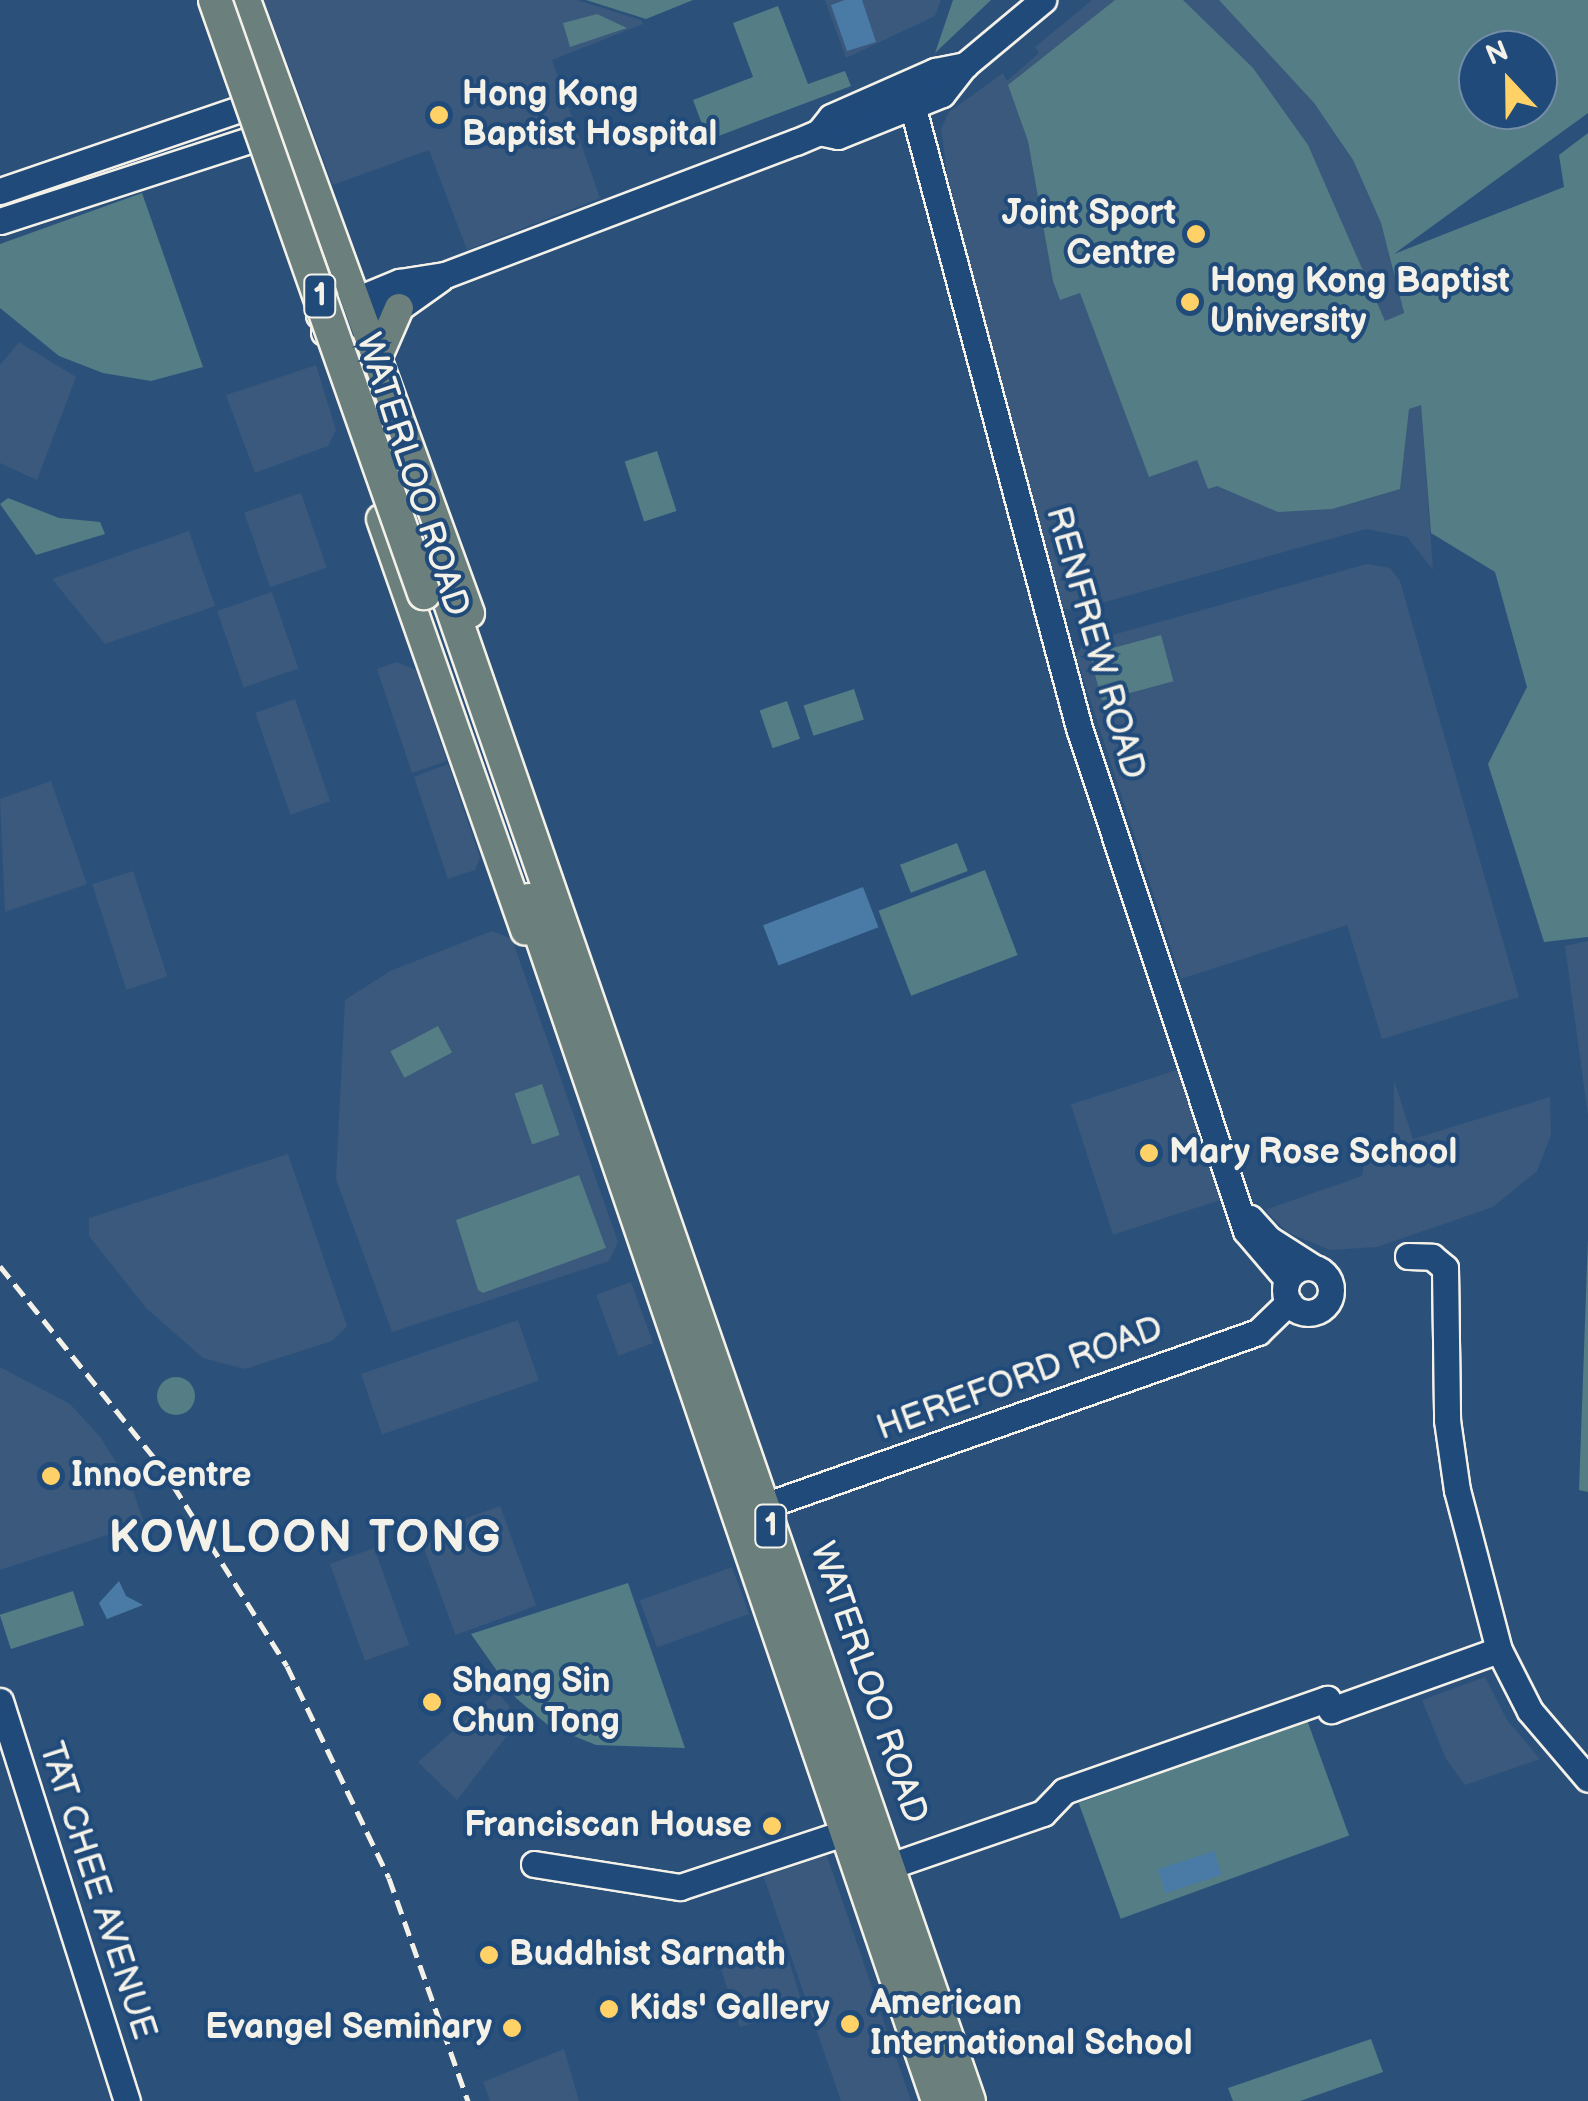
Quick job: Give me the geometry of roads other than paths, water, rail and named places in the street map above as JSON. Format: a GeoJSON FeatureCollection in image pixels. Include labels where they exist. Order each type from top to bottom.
{"type":"FeatureCollection","features":[{"type":"Feature","properties":{"kind":"highway","name":"WATERLOO ROAD"},"geometry":{"type":"LineString","coordinates":[[215,0],[434,590]]}},
{"type":"Feature","properties":{"kind":"highway","name":"WATERLOO ROAD"},"geometry":{"type":"LineString","coordinates":[[235,0],[562,961],[747,1535],[938,2101]]}},
{"type":"Feature","properties":{"kind":"highway","name":"WATERLOO ROAD"},"geometry":{"type":"LineString","coordinates":[[562,961],[764,1506],[969,2101]]}},
{"type":"Feature","properties":{"kind":"highway"},"geometry":{"type":"LineString","coordinates":[[747,1535],[764,1506]]}},
{"type":"Feature","properties":{"kind":"highway"},"geometry":{"type":"LineString","coordinates":[[870,1905],[873,1876],[890,1866]]}},
{"type":"Feature","properties":{"kind":"main road","name":"WATERLOO ROAD"},"geometry":{"type":"LineString","coordinates":[[203,0],[321,324],[354,433],[523,928],[562,961]]}},
{"type":"Feature","properties":{"kind":"main road","name":"WATERLOO ROAD"},"geometry":{"type":"LineString","coordinates":[[246,0],[357,310],[404,419],[570,905],[562,961]]}},
{"type":"Feature","properties":{"kind":"main road"},"geometry":{"type":"LineString","coordinates":[[379,354],[399,308]]}},
{"type":"Feature","properties":{"kind":"main road"},"geometry":{"type":"LineString","coordinates":[[354,433],[380,409],[404,419]]}},
{"type":"Feature","properties":{"kind":"street"},"geometry":{"type":"LineString","coordinates":[[321,324],[357,310],[400,282],[445,275],[819,132],[838,136],[911,97],[942,94],[965,66],[1043,0]]}},
{"type":"Feature","properties":{"kind":"street"},"geometry":{"type":"LineString","coordinates":[[282,94],[0,190],[5,220],[292,126]]}},
{"type":"Feature","properties":{"kind":"street","name":"RENFREW ROAD"},"geometry":{"type":"LineString","coordinates":[[911,97],[1079,728],[1251,1243],[1288,1291]]}},
{"type":"Feature","properties":{"kind":"street"},"geometry":{"type":"LineString","coordinates":[[357,310],[399,308],[445,275]]}},
{"type":"Feature","properties":{"kind":"street","name":"RENFREW ROAD"},"geometry":{"type":"LineString","coordinates":[[1243,1210],[1269,1239],[1312,1267]]}},
{"type":"Feature","properties":{"kind":"street"},"geometry":{"type":"LineString","coordinates":[[1408,1256],[1441,1259],[1445,1268],[1446,1420],[1456,1490],[1499,1650],[1530,1711],[1588,1779]]}},
{"type":"Feature","properties":{"kind":"street"},"geometry":{"type":"LineString","coordinates":[[1288,1291],[1308,1312],[1327,1302],[1330,1281],[1312,1267]]}},
{"type":"Feature","properties":{"kind":"street","name":"HEREFORD ROAD"},"geometry":{"type":"LineString","coordinates":[[764,1506],[1258,1332],[1288,1291],[1312,1267]]}},
{"type":"Feature","properties":{"kind":"street"},"geometry":{"type":"LineString","coordinates":[[534,1864],[680,1888],[846,1832],[890,1866],[1043,1813],[1064,1791],[1499,1650]]}},
{"type":"Feature","properties":{"kind":"street","name":"TAT CHEE AVENUE"},"geometry":{"type":"LineString","coordinates":[[0,1701],[127,2101]]}},
{"type":"Feature","properties":{"kind":"railway"},"geometry":{"type":"LineString","coordinates":[[0,1266],[161,1466],[287,1666],[389,1878],[468,2101]]}},
{"type":"Feature","properties":{"kind":"place","name":"Hong Kong Baptist Hospital"},"geometry":{"type":"Point","coordinates":[439,115]}},
{"type":"Feature","properties":{"kind":"place","name":"Joint Sport Centre"},"geometry":{"type":"Point","coordinates":[1196,234]}},
{"type":"Feature","properties":{"kind":"place","name":"Hong Kong Baptist University"},"geometry":{"type":"Point","coordinates":[1190,302]}},
{"type":"Feature","properties":{"kind":"place","name":"Mary Rose School"},"geometry":{"type":"Point","coordinates":[1149,1153]}},
{"type":"Feature","properties":{"kind":"place","name":"InnoCentre"},"geometry":{"type":"Point","coordinates":[51,1476]}},
{"type":"Feature","properties":{"kind":"place","name":"Shang Sin Chun Tong"},"geometry":{"type":"Point","coordinates":[432,1702]}},
{"type":"Feature","properties":{"kind":"place","name":"Franciscan House"},"geometry":{"type":"Point","coordinates":[772,1826]}},
{"type":"Feature","properties":{"kind":"place","name":"Buddhist Sarnath"},"geometry":{"type":"Point","coordinates":[489,1955]}},
{"type":"Feature","properties":{"kind":"place","name":"Kids' Gallery"},"geometry":{"type":"Point","coordinates":[609,2009]}},
{"type":"Feature","properties":{"kind":"place","name":"American International School"},"geometry":{"type":"Point","coordinates":[850,2024]}},
{"type":"Feature","properties":{"kind":"place","name":"Evangel Seminary"},"geometry":{"type":"Point","coordinates":[512,2028]}},
{"type":"Feature","properties":{"kind":"district","name":"KOWLOON TONG"},"geometry":{"type":"Point","coordinates":[306,1539]}}]}
